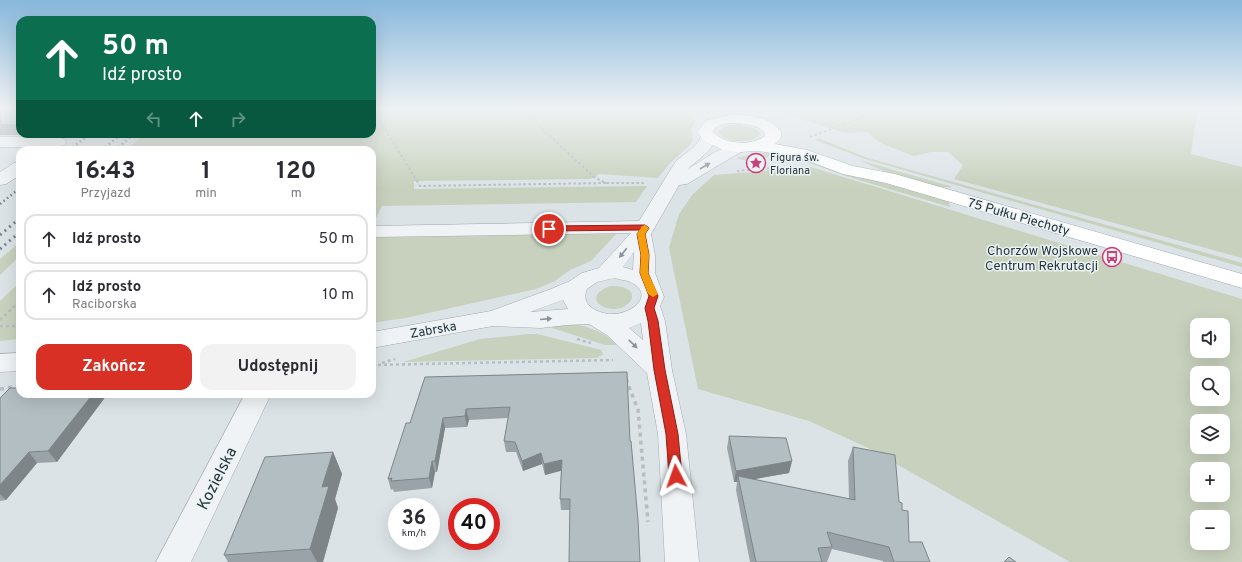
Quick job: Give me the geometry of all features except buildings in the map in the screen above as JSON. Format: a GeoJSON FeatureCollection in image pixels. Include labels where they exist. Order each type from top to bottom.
{"type":"FeatureCollection","features":[{"type":"Feature","properties":{"kind":"main road"},"geometry":{"type":"LineString","coordinates":[[759,146],[765,144],[773,138],[773,134]]}},
{"type":"Feature","properties":{"kind":"main road","name":"75 Pułku Piechoty"},"geometry":{"type":"LineString","coordinates":[[779,134],[828,151],[889,178]]}},
{"type":"Feature","properties":{"kind":"main road","name":"75 Pułku Piechoty"},"geometry":{"type":"LineString","coordinates":[[708,136],[712,140],[725,145],[742,147],[759,146],[796,152],[849,170],[889,178],[1242,281]]}},
{"type":"Feature","properties":{"kind":"street"},"geometry":{"type":"LineString","coordinates":[[606,273],[643,231],[655,209],[671,186],[682,165],[700,150],[707,142],[708,136]]}},
{"type":"Feature","properties":{"kind":"street"},"geometry":{"type":"LineString","coordinates":[[0,142],[58,142]]}},
{"type":"Feature","properties":{"kind":"street"},"geometry":{"type":"LineString","coordinates":[[671,186],[733,150],[742,147]]}},
{"type":"Feature","properties":{"kind":"street"},"geometry":{"type":"LineString","coordinates":[[0,180],[16,170]]}},
{"type":"Feature","properties":{"kind":"street"},"geometry":{"type":"LineString","coordinates":[[376,231],[643,231]]}},
{"type":"Feature","properties":{"kind":"street"},"geometry":{"type":"LineString","coordinates":[[643,231],[645,255],[644,273],[672,434],[682,562]]}},
{"type":"Feature","properties":{"kind":"street"},"geometry":{"type":"LineString","coordinates":[[649,296],[638,278],[625,273],[606,273],[590,278],[578,286],[575,291],[574,302],[578,308],[596,319],[616,328],[660,370]]}},
{"type":"Feature","properties":{"kind":"street","name":"Zabrska"},"geometry":{"type":"LineString","coordinates":[[493,318],[520,306],[560,295],[578,286]]}},
{"type":"Feature","properties":{"kind":"street"},"geometry":{"type":"LineString","coordinates":[[596,319],[619,322],[634,318],[649,296]]}},
{"type":"Feature","properties":{"kind":"street","name":"Zabrska"},"geometry":{"type":"LineString","coordinates":[[376,339],[493,318],[541,320],[567,317],[596,319]]}},
{"type":"Feature","properties":{"kind":"street"},"geometry":{"type":"LineString","coordinates":[[0,363],[16,362]]}},
{"type":"Feature","properties":{"kind":"street","name":"Kozielska"},"geometry":{"type":"LineString","coordinates":[[173,562],[256,398]]}},
{"type":"Feature","properties":{"kind":"path"},"geometry":{"type":"LineString","coordinates":[[388,134],[420,186],[650,182]]}},
{"type":"Feature","properties":{"kind":"path"},"geometry":{"type":"LineString","coordinates":[[548,134],[594,177],[606,183]]}},
{"type":"Feature","properties":{"kind":"path"},"geometry":{"type":"LineString","coordinates":[[731,171],[777,168]]}},
{"type":"Feature","properties":{"kind":"path"},"geometry":{"type":"LineString","coordinates":[[0,320],[16,305]]}},
{"type":"Feature","properties":{"kind":"path"},"geometry":{"type":"LineString","coordinates":[[0,326],[16,326]]}},
{"type":"Feature","properties":{"kind":"path"},"geometry":{"type":"LineString","coordinates":[[571,337],[592,343]]}},
{"type":"Feature","properties":{"kind":"path"},"geometry":{"type":"LineString","coordinates":[[380,364],[400,357]]}},
{"type":"Feature","properties":{"kind":"path"},"geometry":{"type":"LineString","coordinates":[[376,364],[619,359]]}},
{"type":"Feature","properties":{"kind":"path"},"geometry":{"type":"LineString","coordinates":[[624,374],[638,410],[648,524]]}},
{"type":"Feature","properties":{"kind":"path"},"geometry":{"type":"LineString","coordinates":[[0,389],[16,387]]}},
{"type":"Feature","properties":{"kind":"green space"},"geometry":{"type":"Polygon","coordinates":[[[376,134],[692,134],[693,138],[691,144],[670,163],[658,178],[599,174],[590,179],[414,181],[414,189],[647,186],[636,202],[382,206],[376,218],[376,146],[130,146],[140,138],[376,138],[376,134]]]}},
{"type":"Feature","properties":{"kind":"green space"},"geometry":{"type":"Polygon","coordinates":[[[721,134],[759,134],[754,139],[743,141],[727,139],[721,134]]]}},
{"type":"Feature","properties":{"kind":"green space"},"geometry":{"type":"Polygon","coordinates":[[[870,134],[1194,134],[1191,154],[1242,167],[1242,258],[954,179],[963,165],[948,152],[931,152],[914,156],[880,143],[870,134]]]}},
{"type":"Feature","properties":{"kind":"green space"},"geometry":{"type":"Polygon","coordinates":[[[818,138],[868,158],[1242,263],[1242,267],[865,159],[815,140],[818,138]]]}},
{"type":"Feature","properties":{"kind":"green space"},"geometry":{"type":"Polygon","coordinates":[[[757,153],[774,153],[756,162],[736,158],[757,153]]]}},
{"type":"Feature","properties":{"kind":"green space"},"geometry":{"type":"Polygon","coordinates":[[[791,154],[850,174],[949,201],[950,207],[852,178],[792,157],[791,154]]]}},
{"type":"Feature","properties":{"kind":"green space"},"geometry":{"type":"Polygon","coordinates":[[[859,160],[953,187],[943,187],[918,182],[892,174],[859,160]]]}},
{"type":"Feature","properties":{"kind":"green space"},"geometry":{"type":"Polygon","coordinates":[[[811,167],[1242,299],[1242,562],[1070,562],[868,448],[809,421],[698,389],[669,248],[679,214],[693,194],[714,175],[811,167]]]}},
{"type":"Feature","properties":{"kind":"green space"},"geometry":{"type":"Polygon","coordinates":[[[619,231],[591,261],[570,270],[555,281],[536,289],[406,318],[376,322],[376,236],[619,231]]]}},
{"type":"Feature","properties":{"kind":"green space"},"geometry":{"type":"Polygon","coordinates":[[[16,245],[16,260],[0,275],[0,259],[16,245]]]}},
{"type":"Feature","properties":{"kind":"green space"},"geometry":{"type":"Polygon","coordinates":[[[16,286],[16,339],[0,341],[0,301],[16,286]]]}},
{"type":"Feature","properties":{"kind":"green space"},"geometry":{"type":"Polygon","coordinates":[[[611,286],[623,287],[630,291],[632,296],[626,305],[611,309],[598,303],[596,297],[598,294],[611,286]]]}},
{"type":"Feature","properties":{"kind":"green space"},"geometry":{"type":"Polygon","coordinates":[[[568,323],[595,330],[607,336],[617,345],[605,345],[552,328],[552,324],[568,323]]]}},
{"type":"Feature","properties":{"kind":"green space"},"geometry":{"type":"Polygon","coordinates":[[[537,334],[601,350],[603,354],[597,358],[403,362],[480,339],[537,334]]]}},
{"type":"Feature","properties":{"kind":"railway"},"geometry":{"type":"LineString","coordinates":[[74,146],[85,138]]}},
{"type":"Feature","properties":{"kind":"railway"},"geometry":{"type":"LineString","coordinates":[[107,146],[116,138]]}},
{"type":"Feature","properties":{"kind":"railway"},"geometry":{"type":"LineString","coordinates":[[120,146],[129,138]]}},
{"type":"Feature","properties":{"kind":"railway"},"geometry":{"type":"LineString","coordinates":[[0,204],[16,191]]}},
{"type":"Feature","properties":{"kind":"railway"},"geometry":{"type":"LineString","coordinates":[[0,235],[16,221]]}},
{"type":"Feature","properties":{"kind":"railway"},"geometry":{"type":"LineString","coordinates":[[0,249],[16,235]]}},
{"type":"Feature","properties":{"kind":"slow traffic"},"geometry":{"type":"LineString","coordinates":[[645,228],[641,234],[645,255],[644,273],[653,294]]}},
{"type":"Feature","properties":{"kind":"place","name":"Figura św. Floriana"},"geometry":{"type":"Point","coordinates":[756,163]}},
{"type":"Feature","properties":{"kind":"place","name":"Chorzów Wojskowe Centrum Rekrutacji"},"geometry":{"type":"Point","coordinates":[1112,257]}},
{"type":"Feature","properties":{"kind":"route"},"geometry":{"type":"LineString","coordinates":[[549,229],[645,228],[641,234],[645,255],[644,273],[652,290],[653,296],[649,308],[653,321],[660,370],[672,434],[676,476]]}}]}
